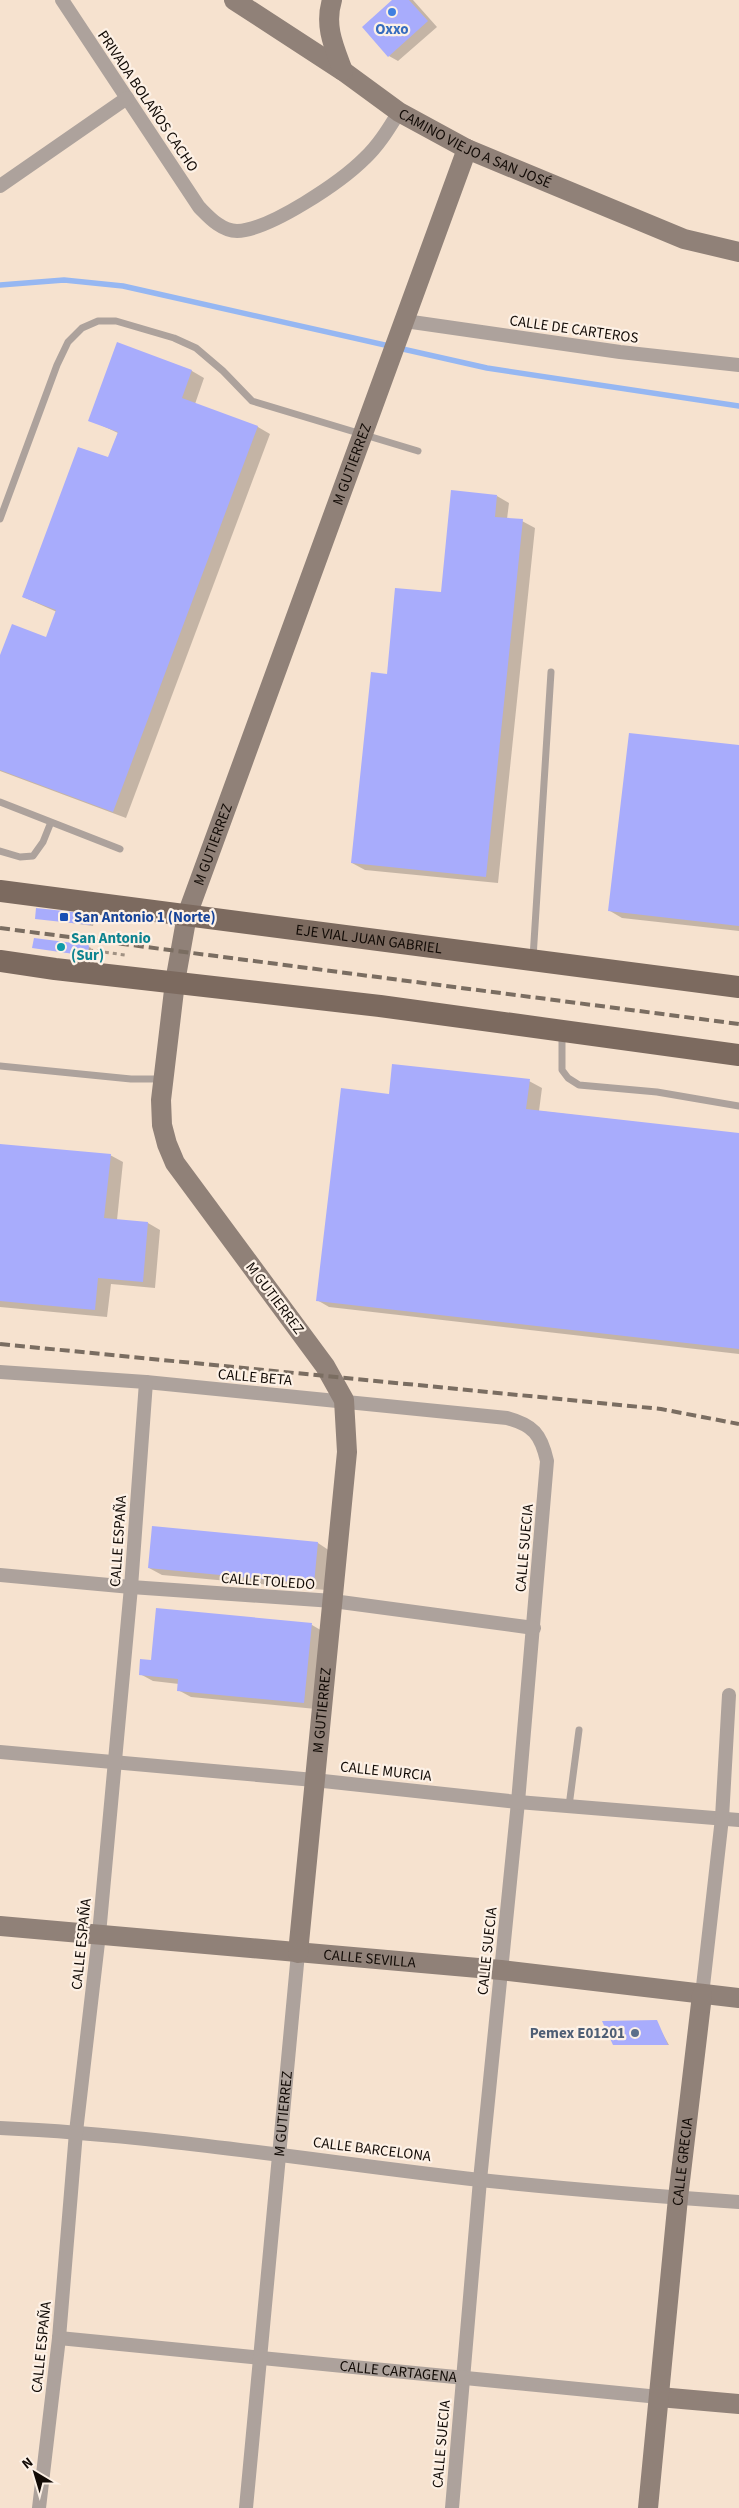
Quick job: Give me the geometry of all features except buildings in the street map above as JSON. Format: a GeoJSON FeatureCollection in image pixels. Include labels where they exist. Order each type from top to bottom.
{"type":"FeatureCollection","features":[{"type":"Feature","properties":{"kind":"main road","name":"EJE VIAL JUAN GABRIEL"},"geometry":{"type":"LineString","coordinates":[[0,891],[739,987]]}},
{"type":"Feature","properties":{"kind":"main road"},"geometry":{"type":"LineString","coordinates":[[0,961],[739,1054]]}},
{"type":"Feature","properties":{"kind":"street","name":"PRIVADA BOLAÑOS CACHO"},"geometry":{"type":"LineString","coordinates":[[62,0],[199,207],[223,227],[236,231],[269,222],[306,202],[365,158],[399,112]]}},
{"type":"Feature","properties":{"kind":"street","name":"CAMINO VIEJO A SAN JOSÉ"},"geometry":{"type":"LineString","coordinates":[[234,0],[343,71],[399,112],[468,149],[684,239],[739,252]]}},
{"type":"Feature","properties":{"kind":"street"},"geometry":{"type":"LineString","coordinates":[[332,0],[328,14],[328,27],[343,71]]}},
{"type":"Feature","properties":{"kind":"street"},"geometry":{"type":"LineString","coordinates":[[0,186],[127,98]]}},
{"type":"Feature","properties":{"kind":"street","name":"M GUTIERREZ"},"geometry":{"type":"LineString","coordinates":[[246,2508],[261,2360],[278,2154],[347,1452],[344,1400],[325,1366],[175,1163],[162,1125],[161,1100],[175,982],[187,915],[468,149]]}},
{"type":"Feature","properties":{"kind":"street","name":"CALLE DE CARTEROS"},"geometry":{"type":"LineString","coordinates":[[404,324],[739,365]]}},
{"type":"Feature","properties":{"kind":"street","name":"CALLE BETA"},"geometry":{"type":"LineString","coordinates":[[0,1372],[146,1382],[344,1400],[506,1418]]}},
{"type":"Feature","properties":{"kind":"street","name":"CALLE ESPAÑA"},"geometry":{"type":"LineString","coordinates":[[39,2508],[59,2338],[76,2132],[99,1934],[131,1588],[146,1382]]}},
{"type":"Feature","properties":{"kind":"street","name":"CALLE SUECIA"},"geometry":{"type":"LineString","coordinates":[[452,2508],[480,2180],[534,1628],[547,1461],[544,1448],[533,1430],[524,1422],[506,1418]]}},
{"type":"Feature","properties":{"kind":"street","name":"CALLE TOLEDO"},"geometry":{"type":"LineString","coordinates":[[0,1575],[131,1588],[333,1601],[534,1628]]}},
{"type":"Feature","properties":{"kind":"street","name":"CALLE GRECIA"},"geometry":{"type":"LineString","coordinates":[[648,2508],[678,2198],[722,1818],[729,1695]]}},
{"type":"Feature","properties":{"kind":"street","name":"CALLE MURCIA"},"geometry":{"type":"LineString","coordinates":[[0,1752],[314,1780],[518,1802],[739,1820]]}},
{"type":"Feature","properties":{"kind":"street","name":"CALLE SEVILLA"},"geometry":{"type":"LineString","coordinates":[[0,1926],[501,1970],[739,1998]]}},
{"type":"Feature","properties":{"kind":"street","name":"CALLE BARCELONA"},"geometry":{"type":"LineString","coordinates":[[0,2128],[76,2132],[278,2154],[480,2180],[739,2202]]}},
{"type":"Feature","properties":{"kind":"street","name":"CALLE CARTAGENA"},"geometry":{"type":"LineString","coordinates":[[59,2338],[261,2360],[739,2404]]}},
{"type":"Feature","properties":{"kind":"lane"},"geometry":{"type":"LineString","coordinates":[[0,520],[68,342],[82,328],[98,321],[116,321],[174,338],[196,348],[210,359],[252,401],[418,451]]}},
{"type":"Feature","properties":{"kind":"lane"},"geometry":{"type":"LineString","coordinates":[[533,960],[551,672]]}},
{"type":"Feature","properties":{"kind":"lane"},"geometry":{"type":"LineString","coordinates":[[0,802],[120,849]]}},
{"type":"Feature","properties":{"kind":"lane"},"geometry":{"type":"LineString","coordinates":[[0,851],[20,856],[33,856],[44,842],[51,822]]}},
{"type":"Feature","properties":{"kind":"lane"},"geometry":{"type":"LineString","coordinates":[[562,1032],[562,1070],[568,1078],[579,1085],[657,1092],[739,1106]]}},
{"type":"Feature","properties":{"kind":"lane"},"geometry":{"type":"LineString","coordinates":[[0,1066],[131,1079],[163,1080]]}},
{"type":"Feature","properties":{"kind":"lane"},"geometry":{"type":"LineString","coordinates":[[569,1806],[579,1730]]}},
{"type":"Feature","properties":{"kind":"path"},"geometry":{"type":"LineString","coordinates":[[89,950],[127,955]]}},
{"type":"Feature","properties":{"kind":"waterway"},"geometry":{"type":"LineString","coordinates":[[0,285],[64,280],[123,286],[487,368],[739,406]]}},
{"type":"Feature","properties":{"kind":"railway"},"geometry":{"type":"LineString","coordinates":[[0,928],[739,1024]]}},
{"type":"Feature","properties":{"kind":"railway"},"geometry":{"type":"LineString","coordinates":[[0,1344],[661,1409],[739,1424]]}},
{"type":"Feature","properties":{"kind":"place","name":"Oxxo"},"geometry":{"type":"Point","coordinates":[392,12]}},
{"type":"Feature","properties":{"kind":"place","name":"San Antonio 1 (Norte)"},"geometry":{"type":"Point","coordinates":[64,917]}},
{"type":"Feature","properties":{"kind":"place","name":"San Antonio (Sur)"},"geometry":{"type":"Point","coordinates":[61,947]}},
{"type":"Feature","properties":{"kind":"place","name":"Pemex E01201"},"geometry":{"type":"Point","coordinates":[635,2033]}}]}
